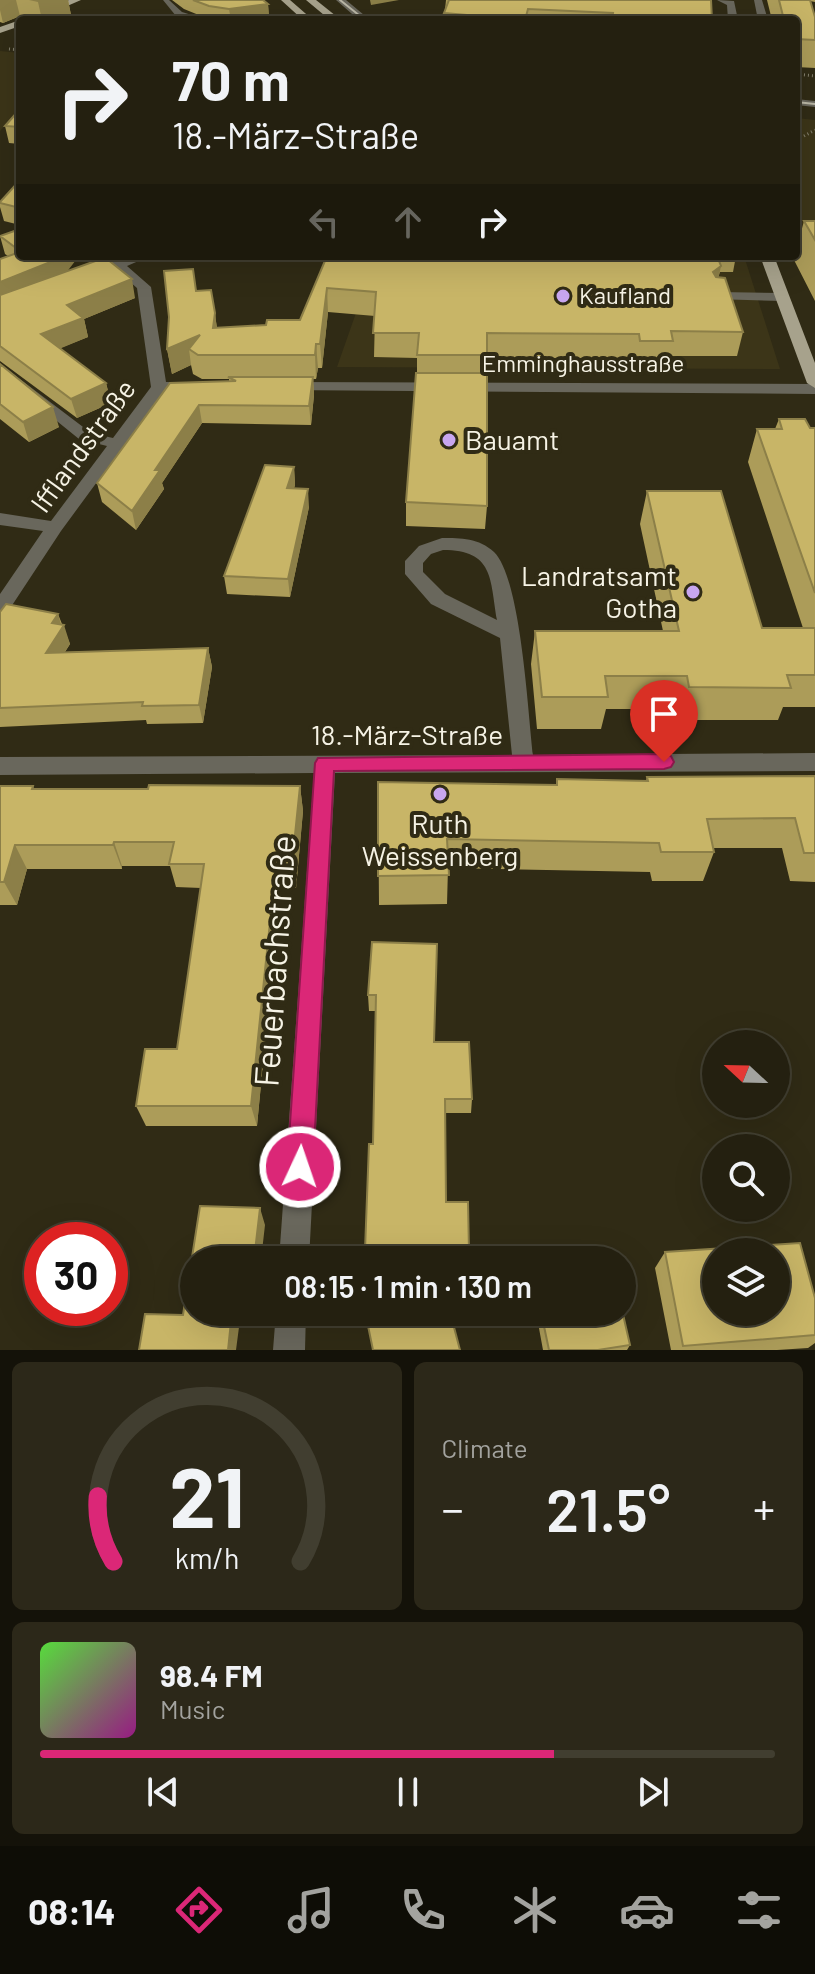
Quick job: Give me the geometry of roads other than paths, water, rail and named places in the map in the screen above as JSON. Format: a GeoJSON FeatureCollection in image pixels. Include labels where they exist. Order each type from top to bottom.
{"type":"FeatureCollection","features":[{"type":"Feature","properties":{"kind":"main road"},"geometry":{"type":"LineString","coordinates":[[37,16],[77,0]]}},
{"type":"Feature","properties":{"kind":"main road"},"geometry":{"type":"LineString","coordinates":[[310,0],[331,16]]}},
{"type":"Feature","properties":{"kind":"main road"},"geometry":{"type":"LineString","coordinates":[[287,2],[303,16]]}},
{"type":"Feature","properties":{"kind":"main road"},"geometry":{"type":"LineString","coordinates":[[768,260],[815,386]]}},
{"type":"Feature","properties":{"kind":"street"},"geometry":{"type":"LineString","coordinates":[[340,0],[360,16]]}},
{"type":"Feature","properties":{"kind":"street"},"geometry":{"type":"LineString","coordinates":[[721,0],[731,3],[733,16]]}},
{"type":"Feature","properties":{"kind":"street"},"geometry":{"type":"LineString","coordinates":[[166,2],[179,14],[187,16]]}},
{"type":"Feature","properties":{"kind":"street"},"geometry":{"type":"LineString","coordinates":[[88,276],[113,260]]}},
{"type":"Feature","properties":{"kind":"street","name":"Ifflandstraße"},"geometry":{"type":"LineString","coordinates":[[0,608],[55,527],[159,387],[144,287],[113,260]]}},
{"type":"Feature","properties":{"kind":"street"},"geometry":{"type":"LineString","coordinates":[[718,296],[782,297]]}},
{"type":"Feature","properties":{"kind":"street"},"geometry":{"type":"LineString","coordinates":[[0,368],[85,436],[117,444]]}},
{"type":"Feature","properties":{"kind":"street","name":"Emminghausstraße"},"geometry":{"type":"LineString","coordinates":[[271,387],[815,386]]}},
{"type":"Feature","properties":{"kind":"street"},"geometry":{"type":"LineString","coordinates":[[159,387],[207,387]]}},
{"type":"Feature","properties":{"kind":"street"},"geometry":{"type":"LineString","coordinates":[[0,519],[55,527]]}},
{"type":"Feature","properties":{"kind":"street"},"geometry":{"type":"LineString","coordinates":[[509,634],[438,599],[414,574],[414,561],[425,550],[442,544],[467,544],[486,554],[497,568],[509,634],[523,762]]}},
{"type":"Feature","properties":{"kind":"street","name":"18.-März-Straße"},"geometry":{"type":"LineString","coordinates":[[0,766],[815,762]]}},
{"type":"Feature","properties":{"kind":"street","name":"Feuerbachstraße"},"geometry":{"type":"LineString","coordinates":[[295,1246],[325,763]]}},
{"type":"Feature","properties":{"kind":"street"},"geometry":{"type":"LineString","coordinates":[[289,1350],[290,1326]]}},
{"type":"Feature","properties":{"kind":"tram line"},"geometry":{"type":"LineString","coordinates":[[340,0],[360,16]]}},
{"type":"Feature","properties":{"kind":"tram line"},"geometry":{"type":"LineString","coordinates":[[800,102],[815,104]]}},
{"type":"Feature","properties":{"kind":"place","name":"Kaufland"},"geometry":{"type":"Point","coordinates":[563,296]}},
{"type":"Feature","properties":{"kind":"place","name":"Bauamt"},"geometry":{"type":"Point","coordinates":[449,440]}},
{"type":"Feature","properties":{"kind":"place","name":"Landratsamt Gotha"},"geometry":{"type":"Point","coordinates":[693,592]}},
{"type":"Feature","properties":{"kind":"place","name":"Ruth Weissenberg"},"geometry":{"type":"Point","coordinates":[440,794]}}]}
